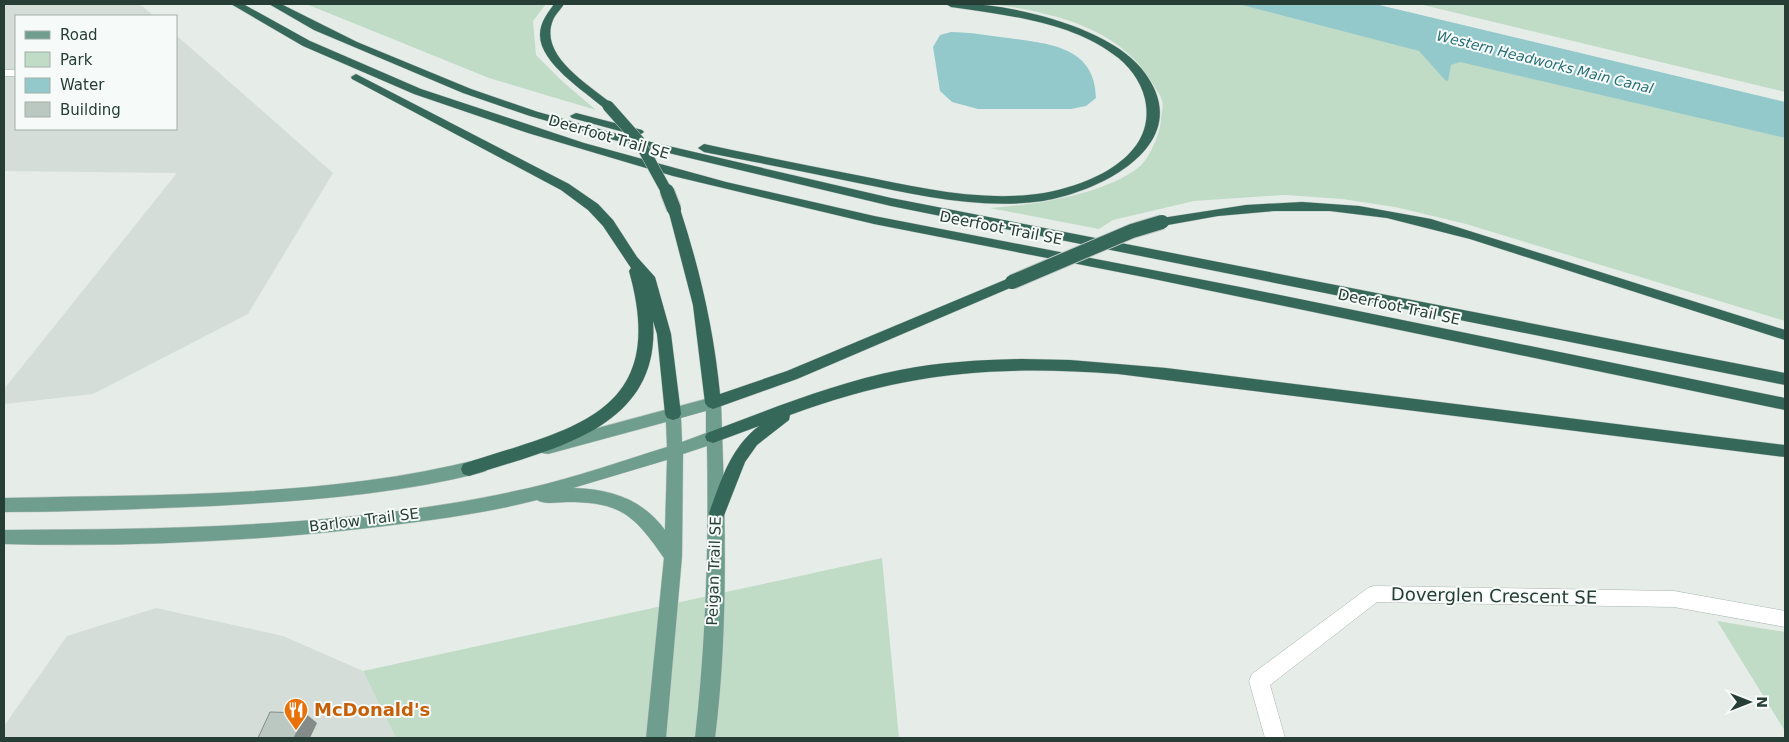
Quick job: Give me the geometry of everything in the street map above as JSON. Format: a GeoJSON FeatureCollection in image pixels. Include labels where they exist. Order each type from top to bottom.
{"type":"FeatureCollection","features":[{"type":"Feature","properties":{"kind":"highway","name":"Deerfoot Trail SE"},"geometry":{"type":"LineString","coordinates":[[236,4],[319,49],[388,81],[487,117],[601,154],[733,188],[923,230],[1052,254],[1785,404]]}},
{"type":"Feature","properties":{"kind":"highway","name":"Deerfoot Trail SE"},"geometry":{"type":"LineString","coordinates":[[274,4],[318,28],[468,91],[534,114],[618,138],[891,202],[1785,379]]}},
{"type":"Feature","properties":{"kind":"highway"},"geometry":{"type":"LineString","coordinates":[[559,4],[546,23],[544,34],[546,44],[553,57],[608,106],[639,140],[661,176],[674,208],[690,256],[702,308],[709,349],[713,403],[792,375],[1132,231],[1162,222],[1220,210],[1252,207],[1323,208],[1388,214],[1493,242],[1785,335]]}},
{"type":"Feature","properties":{"kind":"highway"},"geometry":{"type":"LineString","coordinates":[[468,91],[689,145],[894,186],[992,200],[1069,191],[1111,174],[1126,162],[1147,140],[1153,114],[1147,86],[1128,62],[1116,52],[1094,38],[1060,25],[1019,14],[951,4]]}},
{"type":"Feature","properties":{"kind":"highway"},"geometry":{"type":"LineString","coordinates":[[319,49],[344,70],[565,187],[593,207],[608,223],[632,260],[648,277],[656,301],[670,370],[673,414]]}},
{"type":"Feature","properties":{"kind":"highway"},"geometry":{"type":"LineString","coordinates":[[469,469],[586,428],[615,407],[631,388],[645,356],[647,340],[646,312],[632,260]]}},
{"type":"Feature","properties":{"kind":"highway"},"geometry":{"type":"LineString","coordinates":[[713,437],[794,407],[896,376],[975,366],[1029,364],[1153,373],[1785,451]]}},
{"type":"Feature","properties":{"kind":"highway"},"geometry":{"type":"LineString","coordinates":[[717,513],[738,459],[751,441],[794,407]]}},
{"type":"Feature","properties":{"kind":"main road"},"geometry":{"type":"LineString","coordinates":[[4,505],[246,498],[359,488],[469,469],[713,403]]}},
{"type":"Feature","properties":{"kind":"main road","name":"Peigan Trail SE"},"geometry":{"type":"LineString","coordinates":[[705,738],[710,693],[717,513],[713,403]]}},
{"type":"Feature","properties":{"kind":"main road"},"geometry":{"type":"LineString","coordinates":[[660,733],[673,556],[675,451],[673,414]]}},
{"type":"Feature","properties":{"kind":"main road","name":"Barlow Trail SE"},"geometry":{"type":"LineString","coordinates":[[4,538],[142,537],[294,528],[398,517],[520,497],[675,451],[713,437]]}},
{"type":"Feature","properties":{"kind":"main road"},"geometry":{"type":"LineString","coordinates":[[520,497],[585,494],[625,504],[642,516],[673,556]]}},
{"type":"Feature","properties":{"kind":"street","name":"Doverglen Crescent SE"},"geometry":{"type":"LineString","coordinates":[[1275,738],[1259,681],[1374,594],[1674,599],[1785,618]]}},
{"type":"Feature","properties":{"kind":"shaded area"},"geometry":{"type":"Polygon","coordinates":[[[4,4],[136,4],[142,6],[153,15],[15,15],[15,130],[178,130],[178,37],[333,173],[248,314],[93,394],[4,404],[4,389],[177,173],[4,171],[4,4]]]}},
{"type":"Feature","properties":{"kind":"shaded area"},"geometry":{"type":"Polygon","coordinates":[[[156,608],[283,636],[363,671],[396,738],[4,738],[4,726],[67,636],[156,608]]]}},
{"type":"Feature","properties":{"kind":"green space"},"geometry":{"type":"Polygon","coordinates":[[[306,4],[546,4],[533,21],[536,55],[562,81],[596,110],[489,78],[306,4]]]}},
{"type":"Feature","properties":{"kind":"green space"},"geometry":{"type":"Polygon","coordinates":[[[992,4],[1265,4],[1785,132],[1785,321],[1466,224],[1395,207],[1342,199],[1285,195],[1194,201],[1113,220],[1099,229],[990,208],[1068,197],[1107,185],[1124,177],[1139,167],[1151,152],[1159,132],[1163,105],[1151,81],[1137,63],[1121,47],[1102,35],[1081,25],[1059,18],[1014,7],[992,4]]]}},
{"type":"Feature","properties":{"kind":"green space"},"geometry":{"type":"Polygon","coordinates":[[[1419,4],[1785,4],[1785,92],[1419,4]]]}},
{"type":"Feature","properties":{"kind":"green space"},"geometry":{"type":"Polygon","coordinates":[[[882,558],[899,738],[396,738],[363,671],[882,558]]]}},
{"type":"Feature","properties":{"kind":"green space"},"geometry":{"type":"Polygon","coordinates":[[[1717,621],[1785,632],[1785,731],[1717,621]]]}},
{"type":"Feature","properties":{"kind":"water","name":"Western Headworks Main Canal"},"geometry":{"type":"Polygon","coordinates":[[[1238,4],[1375,4],[1785,102],[1785,138],[1460,62],[1451,65],[1448,81],[1419,51],[1238,4]]]}},
{"type":"Feature","properties":{"kind":"water"},"geometry":{"type":"Polygon","coordinates":[[[951,32],[1009,38],[1054,46],[1067,51],[1079,58],[1088,68],[1094,81],[1096,98],[1086,106],[1071,109],[978,109],[952,102],[940,91],[933,47],[940,35],[951,32]]]}},
{"type":"Feature","properties":{"kind":"building"},"geometry":{"type":"Polygon","coordinates":[[[270,712],[305,713],[294,738],[258,738],[270,712]]]}},
{"type":"Feature","properties":{"kind":"place","name":"McDonald's"},"geometry":{"type":"Point","coordinates":[296,731]}}]}
